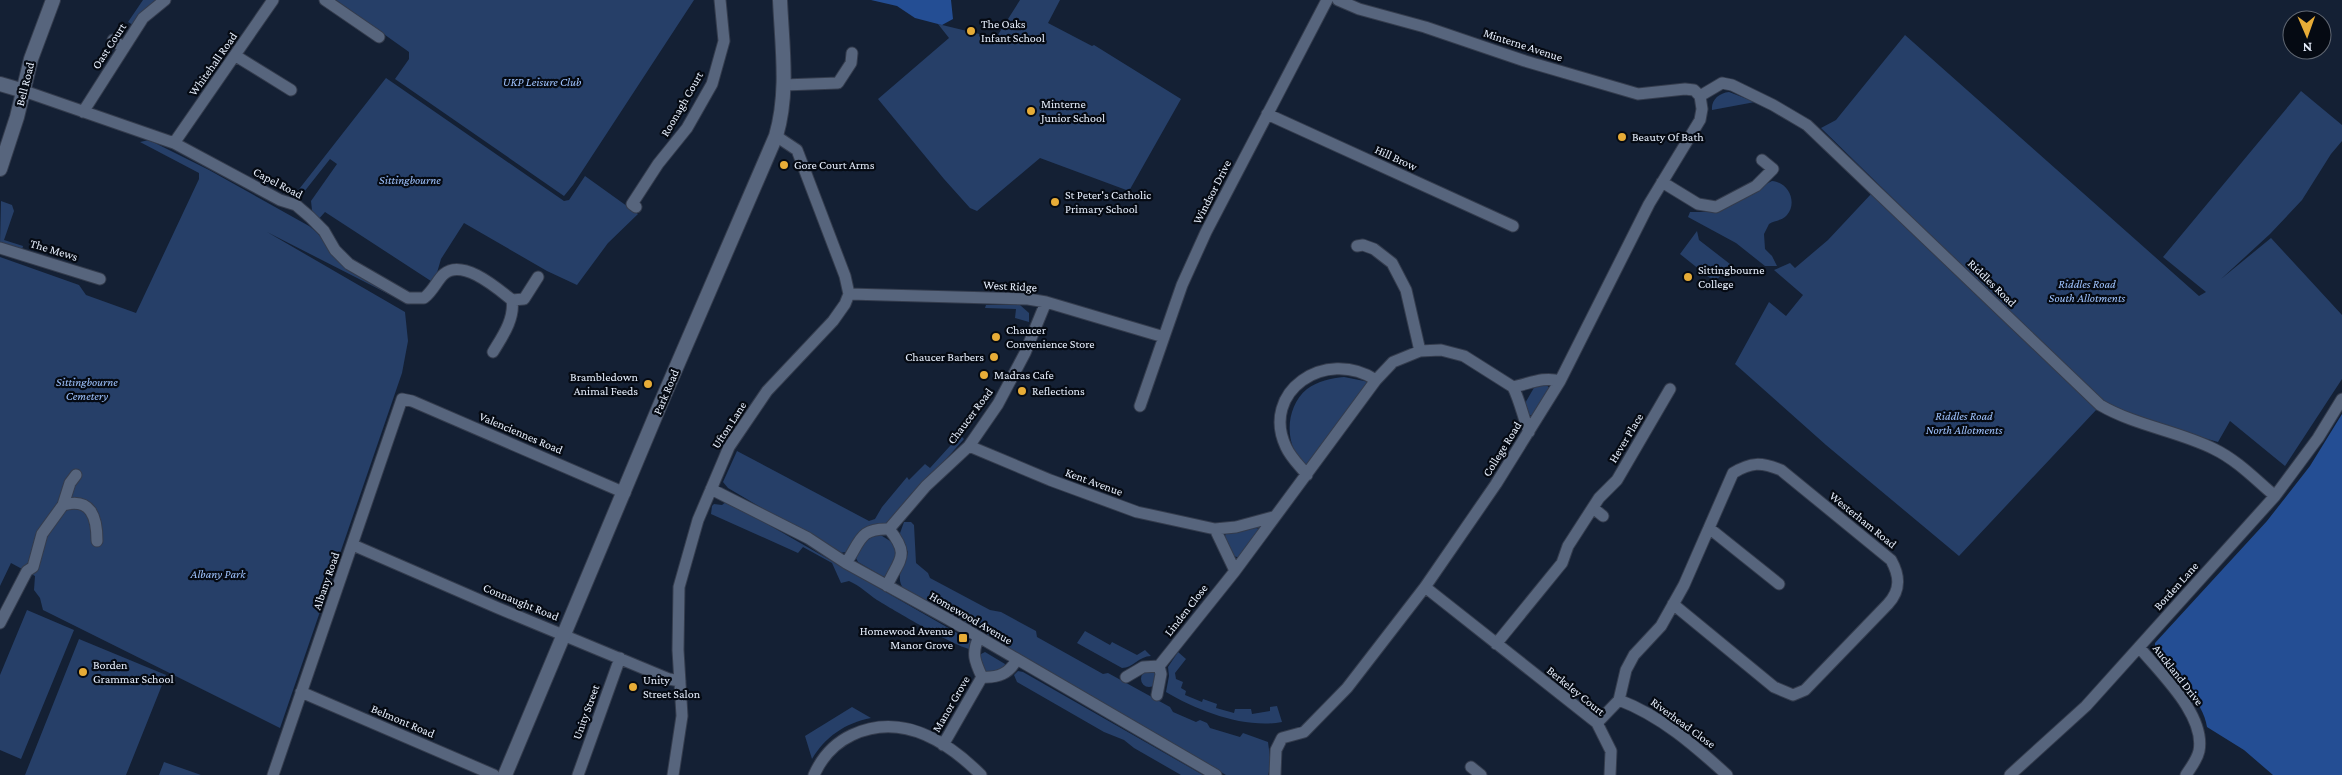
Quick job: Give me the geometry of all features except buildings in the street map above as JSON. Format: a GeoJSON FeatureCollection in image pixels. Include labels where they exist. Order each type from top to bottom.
{"type":"FeatureCollection","features":[{"type":"Feature","properties":{"kind":"street","name":"Bell Road"},"geometry":{"type":"LineString","coordinates":[[0,169],[24,91],[31,60],[53,0]]}},
{"type":"Feature","properties":{"kind":"street","name":"Oast Court"},"geometry":{"type":"LineString","coordinates":[[83,112],[143,18],[165,0]]}},
{"type":"Feature","properties":{"kind":"street","name":"Whitehall Road"},"geometry":{"type":"LineString","coordinates":[[174,143],[273,0]]}},
{"type":"Feature","properties":{"kind":"street"},"geometry":{"type":"LineString","coordinates":[[325,0],[379,36]]}},
{"type":"Feature","properties":{"kind":"street","name":"Roonagh Court"},"geometry":{"type":"LineString","coordinates":[[636,207],[632,204],[658,164],[687,128],[712,84],[724,41],[720,0]]}},
{"type":"Feature","properties":{"kind":"street","name":"Park Road"},"geometry":{"type":"LineString","coordinates":[[505,775],[625,493],[660,405],[776,136],[783,113],[784,85],[780,0]]}},
{"type":"Feature","properties":{"kind":"street","name":"Windsor Drive"},"geometry":{"type":"LineString","coordinates":[[1140,406],[1182,285],[1206,232],[1328,0]]}},
{"type":"Feature","properties":{"kind":"street","name":"Minterne Avenue"},"geometry":{"type":"LineString","coordinates":[[1338,0],[1359,9],[1425,27],[1524,61],[1638,94],[1685,89],[1694,90],[1700,96]]}},
{"type":"Feature","properties":{"kind":"street"},"geometry":{"type":"LineString","coordinates":[[113,40],[124,48]]}},
{"type":"Feature","properties":{"kind":"street"},"geometry":{"type":"LineString","coordinates":[[784,85],[838,83],[851,62],[852,53]]}},
{"type":"Feature","properties":{"kind":"street"},"geometry":{"type":"LineString","coordinates":[[236,56],[291,90]]}},
{"type":"Feature","properties":{"kind":"street"},"geometry":{"type":"LineString","coordinates":[[0,84],[24,91]]}},
{"type":"Feature","properties":{"kind":"street","name":"Riddles Road"},"geometry":{"type":"LineString","coordinates":[[1700,96],[1722,84],[1732,85],[1800,120],[2096,402],[2109,410],[2153,428],[2214,449],[2230,458],[2275,496]]}},
{"type":"Feature","properties":{"kind":"street","name":"Capel Road"},"geometry":{"type":"LineString","coordinates":[[24,91],[174,143],[280,200],[296,205],[324,231],[334,250],[348,264],[408,298],[424,298],[437,286],[444,274],[453,270],[466,270],[512,300]]}},
{"type":"Feature","properties":{"kind":"street","name":"College Road"},"geometry":{"type":"LineString","coordinates":[[1274,775],[1276,750],[1282,738],[1304,732],[1331,705],[1425,587],[1496,484],[1529,432],[1560,381],[1649,204],[1700,120],[1702,109],[1700,96]]}},
{"type":"Feature","properties":{"kind":"street","name":"Hill Brow"},"geometry":{"type":"LineString","coordinates":[[1268,114],[1513,226]]}},
{"type":"Feature","properties":{"kind":"street"},"geometry":{"type":"LineString","coordinates":[[776,136],[797,150],[845,276],[849,294]]}},
{"type":"Feature","properties":{"kind":"street"},"geometry":{"type":"LineString","coordinates":[[1662,182],[1698,204],[1716,207],[1756,186],[1768,175],[1773,169],[1762,160]]}},
{"type":"Feature","properties":{"kind":"street"},"geometry":{"type":"LineString","coordinates":[[1357,246],[1363,245],[1374,249],[1392,263],[1406,290],[1420,351]]}},
{"type":"Feature","properties":{"kind":"street","name":"The Mews"},"geometry":{"type":"LineString","coordinates":[[0,248],[100,279]]}},
{"type":"Feature","properties":{"kind":"street"},"geometry":{"type":"LineString","coordinates":[[493,352],[508,325],[514,309],[512,300],[524,299],[538,276]]}},
{"type":"Feature","properties":{"kind":"street","name":"West Ridge"},"geometry":{"type":"LineString","coordinates":[[849,294],[1046,302],[1164,337]]}},
{"type":"Feature","properties":{"kind":"street","name":"Ufton Lane"},"geometry":{"type":"LineString","coordinates":[[672,775],[682,716],[677,621],[679,587],[698,520],[729,447],[767,391],[833,321],[845,304],[849,294]]}},
{"type":"Feature","properties":{"kind":"street","name":"Chaucer Road"},"geometry":{"type":"LineString","coordinates":[[889,529],[926,486],[969,446],[1014,376],[1046,302]]}},
{"type":"Feature","properties":{"kind":"street"},"geometry":{"type":"LineString","coordinates":[[1215,529],[1235,570],[1376,380],[1393,362],[1420,351],[1441,350],[1464,356],[1513,387],[1520,400],[1520,411],[1529,432]]}},
{"type":"Feature","properties":{"kind":"street"},"geometry":{"type":"LineString","coordinates":[[1307,475],[1286,447],[1282,435],[1282,416],[1288,397],[1295,386],[1310,375],[1326,368],[1340,367],[1357,370],[1376,380]]}},
{"type":"Feature","properties":{"kind":"street"},"geometry":{"type":"LineString","coordinates":[[1513,387],[1540,379],[1551,378],[1560,381]]}},
{"type":"Feature","properties":{"kind":"street","name":"Hever Place"},"geometry":{"type":"LineString","coordinates":[[1592,508],[1617,480],[1670,389]]}},
{"type":"Feature","properties":{"kind":"street","name":"Borden Lane"},"geometry":{"type":"LineString","coordinates":[[2010,775],[2086,706],[2275,496],[2318,438],[2342,398]]}},
{"type":"Feature","properties":{"kind":"street","name":"Albany Road"},"geometry":{"type":"LineString","coordinates":[[273,775],[402,399],[406,399]]}},
{"type":"Feature","properties":{"kind":"street","name":"Valenciennes Road"},"geometry":{"type":"LineString","coordinates":[[406,399],[625,493]]}},
{"type":"Feature","properties":{"kind":"street","name":"Kent Avenue"},"geometry":{"type":"LineString","coordinates":[[969,446],[1050,480],[1127,508],[1215,529],[1236,527],[1274,517]]}},
{"type":"Feature","properties":{"kind":"street","name":"Westerham Road"},"geometry":{"type":"LineString","coordinates":[[1619,700],[1626,670],[1634,655],[1661,626],[1673,604],[1684,584],[1733,473],[1742,468],[1765,463],[1781,470],[1891,560],[1898,576],[1897,591],[1888,604],[1805,690],[1793,695],[1774,687],[1673,604]]}},
{"type":"Feature","properties":{"kind":"street"},"geometry":{"type":"LineString","coordinates":[[0,624],[27,571],[33,567],[42,534],[63,505],[70,483],[76,475]]}},
{"type":"Feature","properties":{"kind":"street","name":"Homewood Avenue"},"geometry":{"type":"LineString","coordinates":[[711,489],[808,538],[846,563],[979,637],[1216,775]]}},
{"type":"Feature","properties":{"kind":"street"},"geometry":{"type":"LineString","coordinates":[[63,505],[74,502],[85,504],[94,516],[97,541]]}},
{"type":"Feature","properties":{"kind":"street"},"geometry":{"type":"LineString","coordinates":[[1496,644],[1557,570],[1568,546],[1592,508],[1603,516]]}},
{"type":"Feature","properties":{"kind":"street"},"geometry":{"type":"LineString","coordinates":[[1709,528],[1779,584]]}},
{"type":"Feature","properties":{"kind":"street"},"geometry":{"type":"LineString","coordinates":[[846,563],[862,537],[868,531],[889,529],[902,548],[902,556],[887,586]]}},
{"type":"Feature","properties":{"kind":"street","name":"Connaught Road"},"geometry":{"type":"LineString","coordinates":[[353,545],[498,608],[669,679],[680,681]]}},
{"type":"Feature","properties":{"kind":"street","name":"Linden Close"},"geometry":{"type":"LineString","coordinates":[[1159,666],[1235,570]]}},
{"type":"Feature","properties":{"kind":"street","name":"Berkeley Court"},"geometry":{"type":"LineString","coordinates":[[1425,587],[1597,723],[1611,751],[1610,775]]}},
{"type":"Feature","properties":{"kind":"street","name":"Manor Grove"},"geometry":{"type":"LineString","coordinates":[[979,637],[974,648],[974,656],[982,677]]}},
{"type":"Feature","properties":{"kind":"street","name":"Auckland Drive"},"geometry":{"type":"LineString","coordinates":[[2139,647],[2169,683],[2190,712],[2196,724],[2200,749],[2197,758],[2186,775]]}},
{"type":"Feature","properties":{"kind":"street","name":"Unity Street"},"geometry":{"type":"LineString","coordinates":[[578,775],[620,658]]}},
{"type":"Feature","properties":{"kind":"street","name":"Manor Grove"},"geometry":{"type":"LineString","coordinates":[[982,677],[996,676],[1008,672],[1017,659]]}},
{"type":"Feature","properties":{"kind":"street"},"geometry":{"type":"LineString","coordinates":[[1126,677],[1143,667],[1159,666],[1161,674],[1157,695]]}},
{"type":"Feature","properties":{"kind":"street","name":"Manor Grove"},"geometry":{"type":"LineString","coordinates":[[943,744],[982,677]]}},
{"type":"Feature","properties":{"kind":"street","name":"Belmont Road"},"geometry":{"type":"LineString","coordinates":[[301,692],[494,775]]}},
{"type":"Feature","properties":{"kind":"street"},"geometry":{"type":"LineString","coordinates":[[1597,723],[1619,700]]}},
{"type":"Feature","properties":{"kind":"street","name":"Riverhead Close"},"geometry":{"type":"LineString","coordinates":[[1619,700],[1639,708],[1665,724],[1697,747],[1727,775]]}},
{"type":"Feature","properties":{"kind":"street","name":"Manor Grove"},"geometry":{"type":"LineString","coordinates":[[814,775],[826,755],[840,741],[875,726],[892,725],[910,728],[943,744],[970,764],[981,775]]}},
{"type":"Feature","properties":{"kind":"street"},"geometry":{"type":"LineString","coordinates":[[1471,767],[1481,775]]}},
{"type":"Feature","properties":{"kind":"green space"},"geometry":{"type":"Polygon","coordinates":[[[143,0],[156,0],[133,25],[128,22],[143,0]]]}},
{"type":"Feature","properties":{"kind":"green space","name":"UKP Leisure Club"},"geometry":{"type":"Polygon","coordinates":[[[336,0],[694,0],[564,196],[395,79],[409,59],[409,52],[336,0]]]}},
{"type":"Feature","properties":{"kind":"green space","name":"Minterne Junior School"},"geometry":{"type":"Polygon","coordinates":[[[1020,0],[1060,0],[1048,23],[1092,46],[1094,45],[1181,99],[1129,191],[1040,158],[977,211],[970,208],[944,179],[878,99],[949,38],[938,24],[996,38],[1020,0]]]}},
{"type":"Feature","properties":{"kind":"green space","name":"Riddles Road South Allotments"},"geometry":{"type":"Polygon","coordinates":[[[1905,35],[2199,296],[2206,292],[2163,257],[2301,91],[2342,125],[2342,141],[2331,154],[2302,200],[2270,234],[2221,279],[2271,238],[2342,315],[2342,379],[2285,466],[2230,421],[2218,442],[2148,422],[2100,401],[1821,128],[1836,120],[1905,35]]]}},
{"type":"Feature","properties":{"kind":"green space","name":"Sittingbourne"},"geometry":{"type":"Polygon","coordinates":[[[386,78],[564,201],[569,200],[585,176],[638,214],[608,243],[577,285],[547,271],[464,223],[441,259],[434,283],[325,212],[317,221],[312,210],[311,201],[337,164],[330,159],[300,197],[289,202],[386,78]]]}},
{"type":"Feature","properties":{"kind":"green space"},"geometry":{"type":"Polygon","coordinates":[[[1729,92],[1755,102],[1712,110],[1716,98],[1729,92]]]}},
{"type":"Feature","properties":{"kind":"green space","name":"Albany Park"},"geometry":{"type":"Polygon","coordinates":[[[149,140],[209,170],[309,226],[315,230],[344,267],[412,306],[267,232],[405,312],[408,341],[402,373],[280,728],[43,610],[40,598],[34,590],[35,576],[11,563],[0,586],[0,257],[79,285],[86,295],[136,313],[199,179],[199,173],[140,142],[149,140]]]}},
{"type":"Feature","properties":{"kind":"green space"},"geometry":{"type":"Polygon","coordinates":[[[1772,181],[1778,182],[1787,189],[1790,193],[1792,204],[1787,215],[1769,224],[1764,234],[1765,249],[1772,256],[1777,266],[1765,266],[1736,243],[1688,217],[1690,212],[1711,212],[1772,181]]]}},
{"type":"Feature","properties":{"kind":"green space","name":"Riddles Road North Allotments"},"geometry":{"type":"Polygon","coordinates":[[[1872,193],[2097,409],[1959,556],[1826,445],[1735,364],[1769,302],[1786,316],[1803,295],[1774,270],[1790,263],[1795,268],[1828,240],[1872,193]]]}},
{"type":"Feature","properties":{"kind":"green space"},"geometry":{"type":"Polygon","coordinates":[[[1,201],[12,205],[14,211],[4,240],[23,246],[22,250],[0,244],[1,201]]]}},
{"type":"Feature","properties":{"kind":"green space"},"geometry":{"type":"Polygon","coordinates":[[[1697,231],[1699,240],[1730,264],[1715,282],[1680,254],[1697,231]]]}},
{"type":"Feature","properties":{"kind":"green space"},"geometry":{"type":"Polygon","coordinates":[[[986,305],[1020,305],[1029,313],[1029,322],[1015,318],[1016,309],[985,308],[986,305]]]}},
{"type":"Feature","properties":{"kind":"green space"},"geometry":{"type":"Polygon","coordinates":[[[1344,377],[1369,382],[1306,466],[1294,449],[1291,439],[1291,417],[1294,407],[1299,397],[1311,386],[1325,380],[1344,377]]]}},
{"type":"Feature","properties":{"kind":"green space"},"geometry":{"type":"Polygon","coordinates":[[[1545,383],[1551,390],[1535,416],[1529,415],[1524,405],[1535,386],[1545,383]]]}},
{"type":"Feature","properties":{"kind":"green space"},"geometry":{"type":"Polygon","coordinates":[[[960,435],[964,439],[911,494],[890,523],[847,552],[838,553],[728,488],[723,482],[737,451],[869,521],[875,519],[882,507],[907,477],[909,480],[925,464],[930,468],[960,435]]]}},
{"type":"Feature","properties":{"kind":"green space"},"geometry":{"type":"Polygon","coordinates":[[[727,501],[971,641],[972,649],[956,644],[926,629],[877,600],[853,583],[849,581],[841,583],[832,563],[803,547],[798,553],[711,514],[714,504],[722,505],[727,501]]]}},
{"type":"Feature","properties":{"kind":"green space"},"geometry":{"type":"Polygon","coordinates":[[[904,522],[911,522],[914,525],[916,563],[928,573],[930,578],[990,610],[1001,612],[1036,631],[1037,637],[1103,674],[1108,673],[1170,707],[1173,712],[1196,722],[1200,720],[1207,723],[1210,728],[1240,737],[1243,733],[1268,742],[1271,765],[1268,775],[1226,775],[905,591],[900,581],[900,576],[908,552],[899,536],[904,522]]]}},
{"type":"Feature","properties":{"kind":"green space"},"geometry":{"type":"Polygon","coordinates":[[[1260,529],[1241,558],[1233,556],[1225,536],[1227,531],[1260,529]]]}},
{"type":"Feature","properties":{"kind":"green space"},"geometry":{"type":"Polygon","coordinates":[[[879,534],[898,546],[899,550],[888,576],[882,576],[858,562],[856,558],[869,535],[879,534]]]}},
{"type":"Feature","properties":{"kind":"green space"},"geometry":{"type":"Polygon","coordinates":[[[27,610],[74,630],[21,759],[0,750],[0,675],[27,610]]]}},
{"type":"Feature","properties":{"kind":"green space"},"geometry":{"type":"Polygon","coordinates":[[[1085,631],[1110,645],[1112,642],[1137,655],[1145,650],[1151,656],[1122,668],[1077,643],[1085,631]]]}},
{"type":"Feature","properties":{"kind":"green space"},"geometry":{"type":"Polygon","coordinates":[[[79,639],[166,675],[126,775],[25,775],[79,639]]]}},
{"type":"Feature","properties":{"kind":"green space"},"geometry":{"type":"Polygon","coordinates":[[[985,652],[1005,664],[1004,669],[987,672],[983,669],[979,655],[985,652]]]}},
{"type":"Feature","properties":{"kind":"green space"},"geometry":{"type":"Polygon","coordinates":[[[1178,652],[1186,659],[1175,673],[1176,679],[1183,682],[1181,688],[1186,691],[1185,695],[1202,702],[1203,699],[1217,704],[1216,708],[1234,713],[1235,709],[1251,709],[1252,714],[1270,711],[1270,707],[1277,706],[1282,722],[1268,724],[1237,721],[1192,706],[1166,692],[1169,676],[1168,667],[1178,652]]]}},
{"type":"Feature","properties":{"kind":"green space"},"geometry":{"type":"Polygon","coordinates":[[[1018,671],[1023,672],[1203,775],[1181,775],[1134,748],[1124,740],[1104,732],[1017,682],[1014,675],[1018,671]]]}},
{"type":"Feature","properties":{"kind":"green space"},"geometry":{"type":"Polygon","coordinates":[[[1149,671],[1157,679],[1149,687],[1141,679],[1149,671]]]}},
{"type":"Feature","properties":{"kind":"green space"},"geometry":{"type":"Polygon","coordinates":[[[852,707],[871,718],[844,727],[823,744],[812,759],[805,736],[852,707]]]}},
{"type":"Feature","properties":{"kind":"green space"},"geometry":{"type":"Polygon","coordinates":[[[164,762],[201,775],[159,775],[164,762]]]}},
{"type":"Feature","properties":{"kind":"shaded area"},"geometry":{"type":"Polygon","coordinates":[[[871,0],[951,0],[953,19],[942,25],[915,18],[897,6],[871,0]]]}},
{"type":"Feature","properties":{"kind":"shaded area"},"geometry":{"type":"Polygon","coordinates":[[[2342,414],[2342,775],[2273,775],[2244,750],[2207,727],[2205,717],[2194,697],[2155,651],[2155,643],[2267,521],[2310,466],[2342,414]]]}},
{"type":"Feature","properties":{"kind":"place","name":"The Oaks Infant School"},"geometry":{"type":"Point","coordinates":[971,31]}},
{"type":"Feature","properties":{"kind":"place","name":"Minterne Junior School"},"geometry":{"type":"Point","coordinates":[1031,111]}},
{"type":"Feature","properties":{"kind":"place","name":"Beauty Of Bath"},"geometry":{"type":"Point","coordinates":[1622,137]}},
{"type":"Feature","properties":{"kind":"place","name":"Gore Court Arms"},"geometry":{"type":"Point","coordinates":[784,165]}},
{"type":"Feature","properties":{"kind":"place","name":"St Peter's Catholic Primary School"},"geometry":{"type":"Point","coordinates":[1055,202]}},
{"type":"Feature","properties":{"kind":"place","name":"Sittingbourne College"},"geometry":{"type":"Point","coordinates":[1688,277]}},
{"type":"Feature","properties":{"kind":"place","name":"Chaucer Convenience Store"},"geometry":{"type":"Point","coordinates":[996,337]}},
{"type":"Feature","properties":{"kind":"place","name":"Chaucer Barbers"},"geometry":{"type":"Point","coordinates":[994,357]}},
{"type":"Feature","properties":{"kind":"place","name":"Madras Cafe"},"geometry":{"type":"Point","coordinates":[984,375]}},
{"type":"Feature","properties":{"kind":"place","name":"Brambledown Animal Feeds"},"geometry":{"type":"Point","coordinates":[648,384]}},
{"type":"Feature","properties":{"kind":"place","name":"Reflections"},"geometry":{"type":"Point","coordinates":[1022,391]}},
{"type":"Feature","properties":{"kind":"place","name":"Homewood Avenue Manor Grove"},"geometry":{"type":"Point","coordinates":[963,638]}},
{"type":"Feature","properties":{"kind":"place","name":"Borden Grammar School"},"geometry":{"type":"Point","coordinates":[83,672]}},
{"type":"Feature","properties":{"kind":"place","name":"Unity Street Salon"},"geometry":{"type":"Point","coordinates":[633,687]}},
{"type":"Feature","properties":{"kind":"park label","name":"Sittingbourne Cemetery"},"geometry":{"type":"Point","coordinates":[87,389]}}]}
